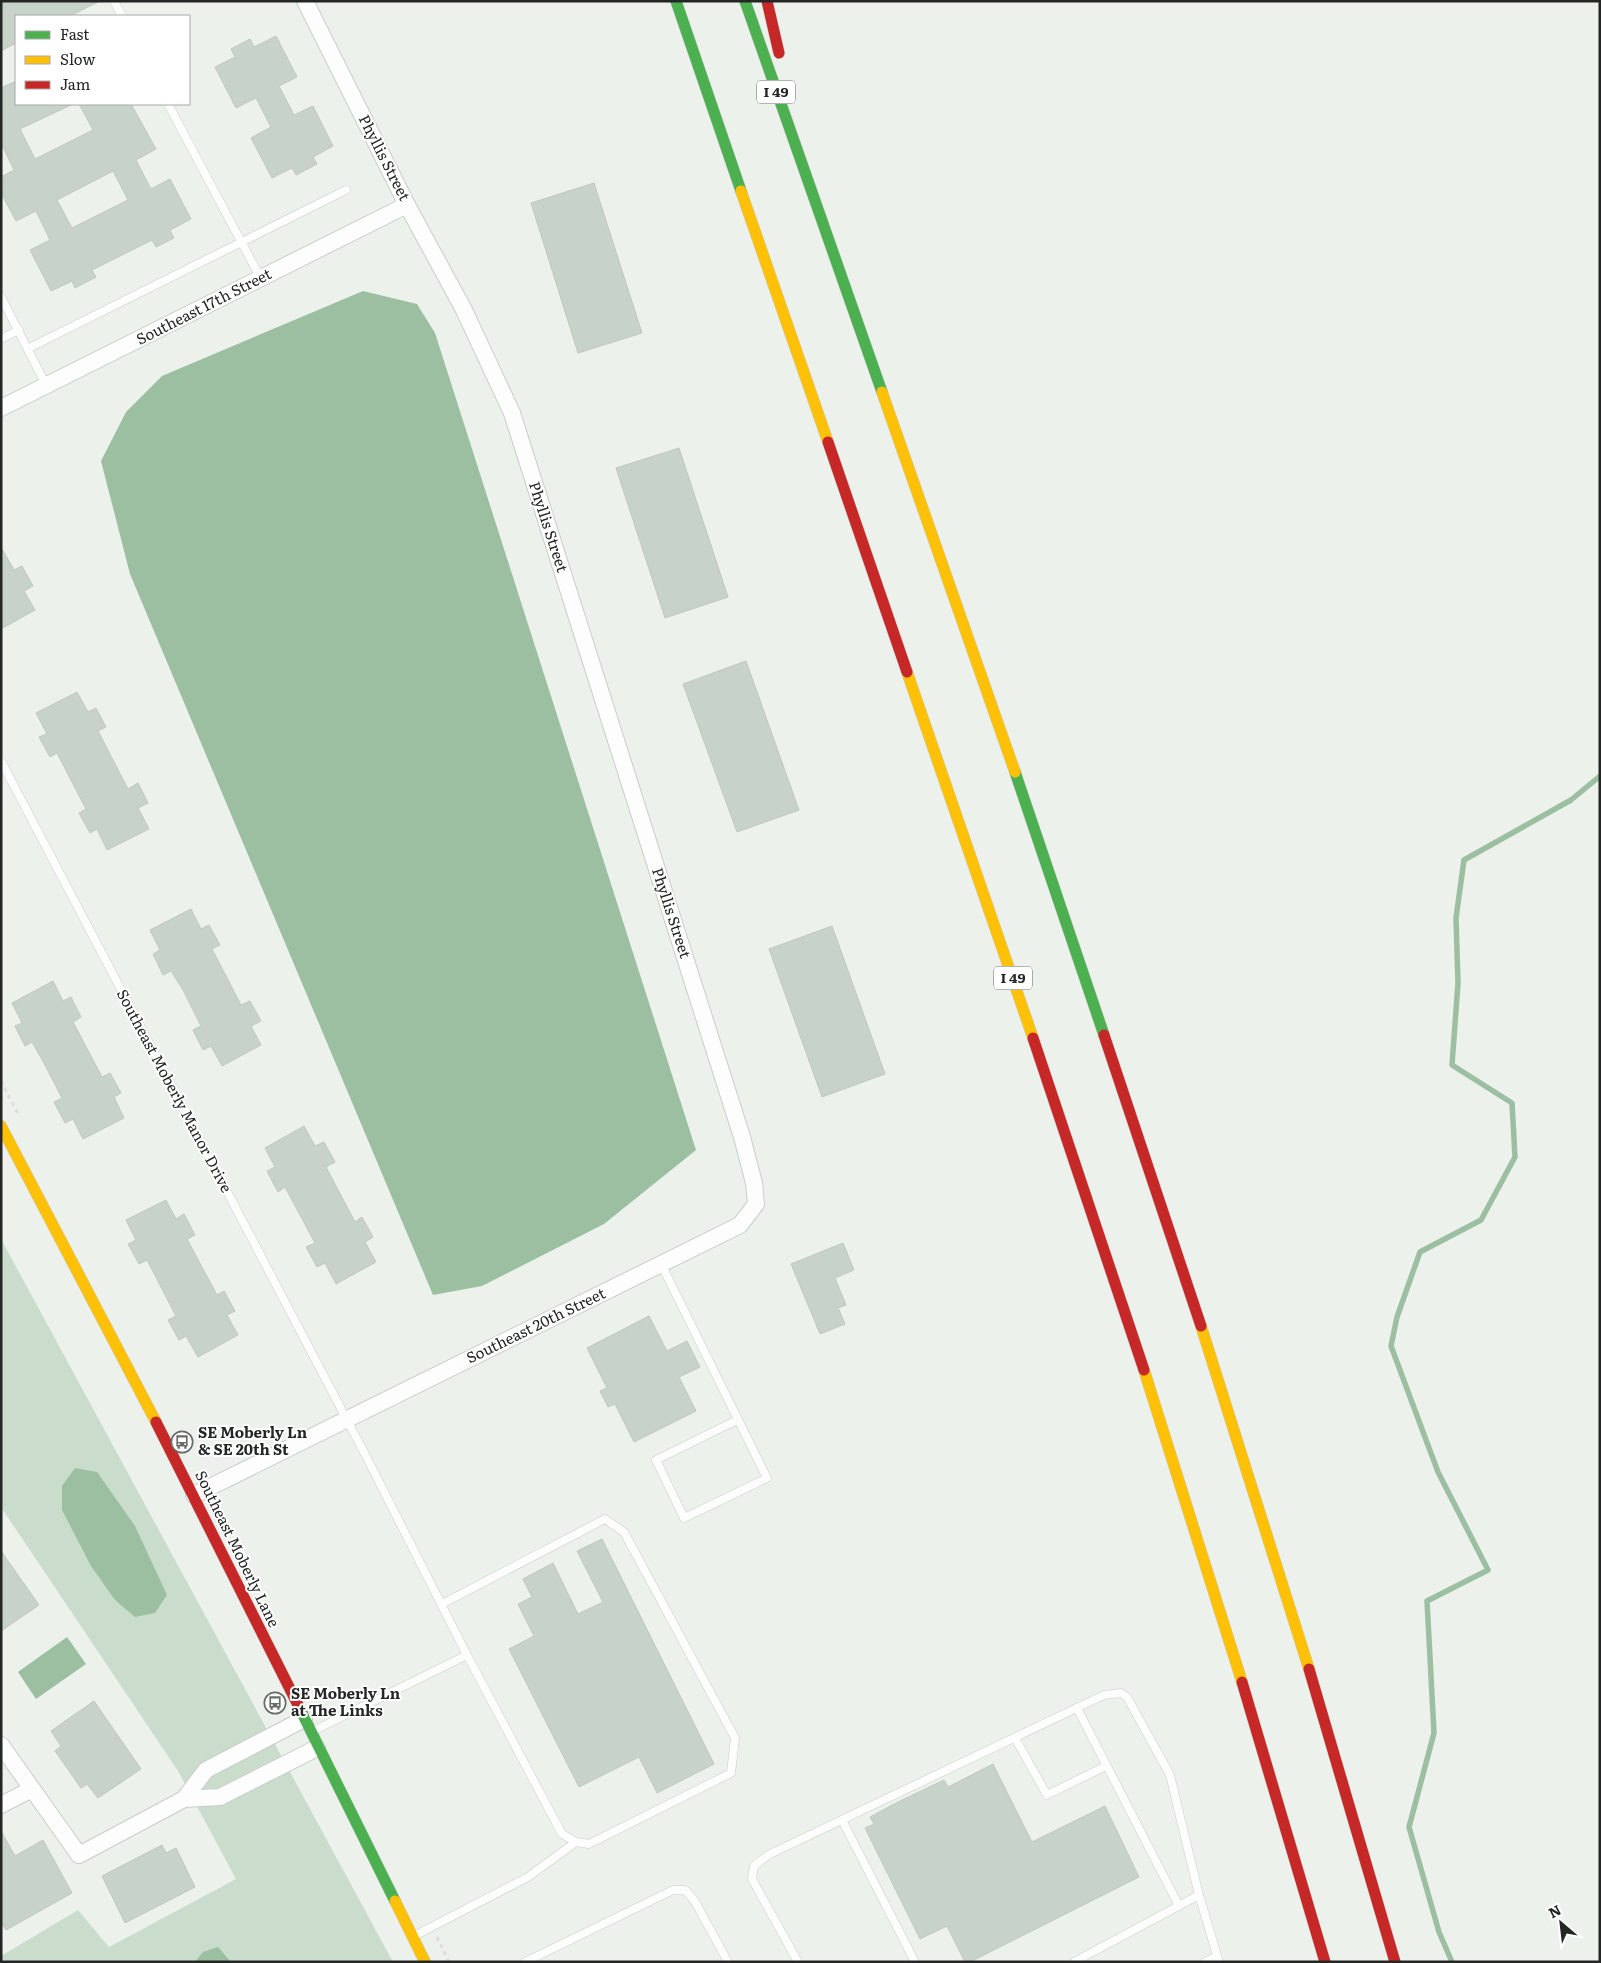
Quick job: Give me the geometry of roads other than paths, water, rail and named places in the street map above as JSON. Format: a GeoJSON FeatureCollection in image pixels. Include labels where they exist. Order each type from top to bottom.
{"type":"FeatureCollection","features":[{"type":"Feature","properties":{"kind":"main road","name":"I 49"},"geometry":{"type":"LineString","coordinates":[[676,1],[1056,1106],[1213,1585],[1325,1962]]}},
{"type":"Feature","properties":{"kind":"main road","name":"I 49"},"geometry":{"type":"LineString","coordinates":[[745,1],[1006,749],[1156,1187],[1250,1478],[1337,1762],[1395,1962]]}},
{"type":"Feature","properties":{"kind":"main road"},"geometry":{"type":"LineString","coordinates":[[767,1],[808,182]]}},
{"type":"Feature","properties":{"kind":"main road","name":"Southeast Moberly Lane"},"geometry":{"type":"LineString","coordinates":[[1,1126],[194,1495],[317,1748],[426,1962]]}},
{"type":"Feature","properties":{"kind":"street","name":"Phyllis Street"},"geometry":{"type":"LineString","coordinates":[[305,1],[408,205],[464,310],[512,412],[724,1081]]}},
{"type":"Feature","properties":{"kind":"street","name":"Southeast 17th Street"},"geometry":{"type":"LineString","coordinates":[[1,408],[408,205]]}},
{"type":"Feature","properties":{"kind":"street","name":"Southeast 20th Street"},"geometry":{"type":"LineString","coordinates":[[194,1495],[740,1225],[756,1204],[754,1183],[724,1081]]}},
{"type":"Feature","properties":{"kind":"street"},"geometry":{"type":"LineString","coordinates":[[1,1745],[79,1855],[184,1799],[206,1770],[307,1725]]}},
{"type":"Feature","properties":{"kind":"street"},"geometry":{"type":"LineString","coordinates":[[184,1799],[220,1797],[317,1748]]}},
{"type":"Feature","properties":{"kind":"street"},"geometry":{"type":"LineString","coordinates":[[1,1806],[32,1789]]}},
{"type":"Feature","properties":{"kind":"lane"},"geometry":{"type":"LineString","coordinates":[[114,1],[121,15]]}},
{"type":"Feature","properties":{"kind":"lane"},"geometry":{"type":"LineString","coordinates":[[169,105],[261,279]]}},
{"type":"Feature","properties":{"kind":"lane"},"geometry":{"type":"LineString","coordinates":[[29,348],[346,190]]}},
{"type":"Feature","properties":{"kind":"lane"},"geometry":{"type":"LineString","coordinates":[[1,297],[29,348],[46,386]]}},
{"type":"Feature","properties":{"kind":"lane"},"geometry":{"type":"LineString","coordinates":[[1,339],[19,330]]}},
{"type":"Feature","properties":{"kind":"lane","name":"Southeast Moberly Manor Drive"},"geometry":{"type":"LineString","coordinates":[[1,761],[562,1834],[576,1842]]}},
{"type":"Feature","properties":{"kind":"lane"},"geometry":{"type":"LineString","coordinates":[[661,1264],[767,1478],[684,1518],[656,1460],[737,1420]]}},
{"type":"Feature","properties":{"kind":"lane"},"geometry":{"type":"LineString","coordinates":[[413,1937],[528,1877],[576,1842],[589,1844],[731,1773],[735,1738],[624,1532],[605,1519],[442,1604]]}},
{"type":"Feature","properties":{"kind":"lane"},"geometry":{"type":"LineString","coordinates":[[307,1725],[467,1654]]}},
{"type":"Feature","properties":{"kind":"lane"},"geometry":{"type":"LineString","coordinates":[[798,1962],[752,1879],[754,1866],[768,1855],[1104,1695],[1121,1693],[1127,1697],[1170,1775],[1199,1895],[1218,1959],[1205,1962]]}},
{"type":"Feature","properties":{"kind":"lane"},"geometry":{"type":"LineString","coordinates":[[1077,1708],[1179,1906]]}},
{"type":"Feature","properties":{"kind":"lane"},"geometry":{"type":"LineString","coordinates":[[1015,1738],[1047,1795],[1106,1766]]}},
{"type":"Feature","properties":{"kind":"lane"},"geometry":{"type":"LineString","coordinates":[[842,1820],[915,1962]]}},
{"type":"Feature","properties":{"kind":"lane"},"geometry":{"type":"LineString","coordinates":[[525,1962],[674,1890],[685,1890],[694,1900],[728,1962]]}},
{"type":"Feature","properties":{"kind":"lane"},"geometry":{"type":"LineString","coordinates":[[1074,1962],[1199,1895]]}},
{"type":"Feature","properties":{"kind":"waterway"},"geometry":{"type":"LineString","coordinates":[[1452,1962],[1439,1932],[1409,1827],[1434,1733],[1427,1601],[1488,1570],[1438,1472],[1391,1346],[1397,1317],[1420,1252],[1481,1220],[1515,1157],[1512,1103],[1452,1065],[1458,983],[1456,918],[1464,860],[1571,800],[1600,776]]}},
{"type":"Feature","properties":{"kind":"place","name":"SE Moberly Ln & SE 20th St"},"geometry":{"type":"Point","coordinates":[182,1442]}},
{"type":"Feature","properties":{"kind":"place","name":"SE Moberly Ln at The Links"},"geometry":{"type":"Point","coordinates":[275,1703]}}]}
